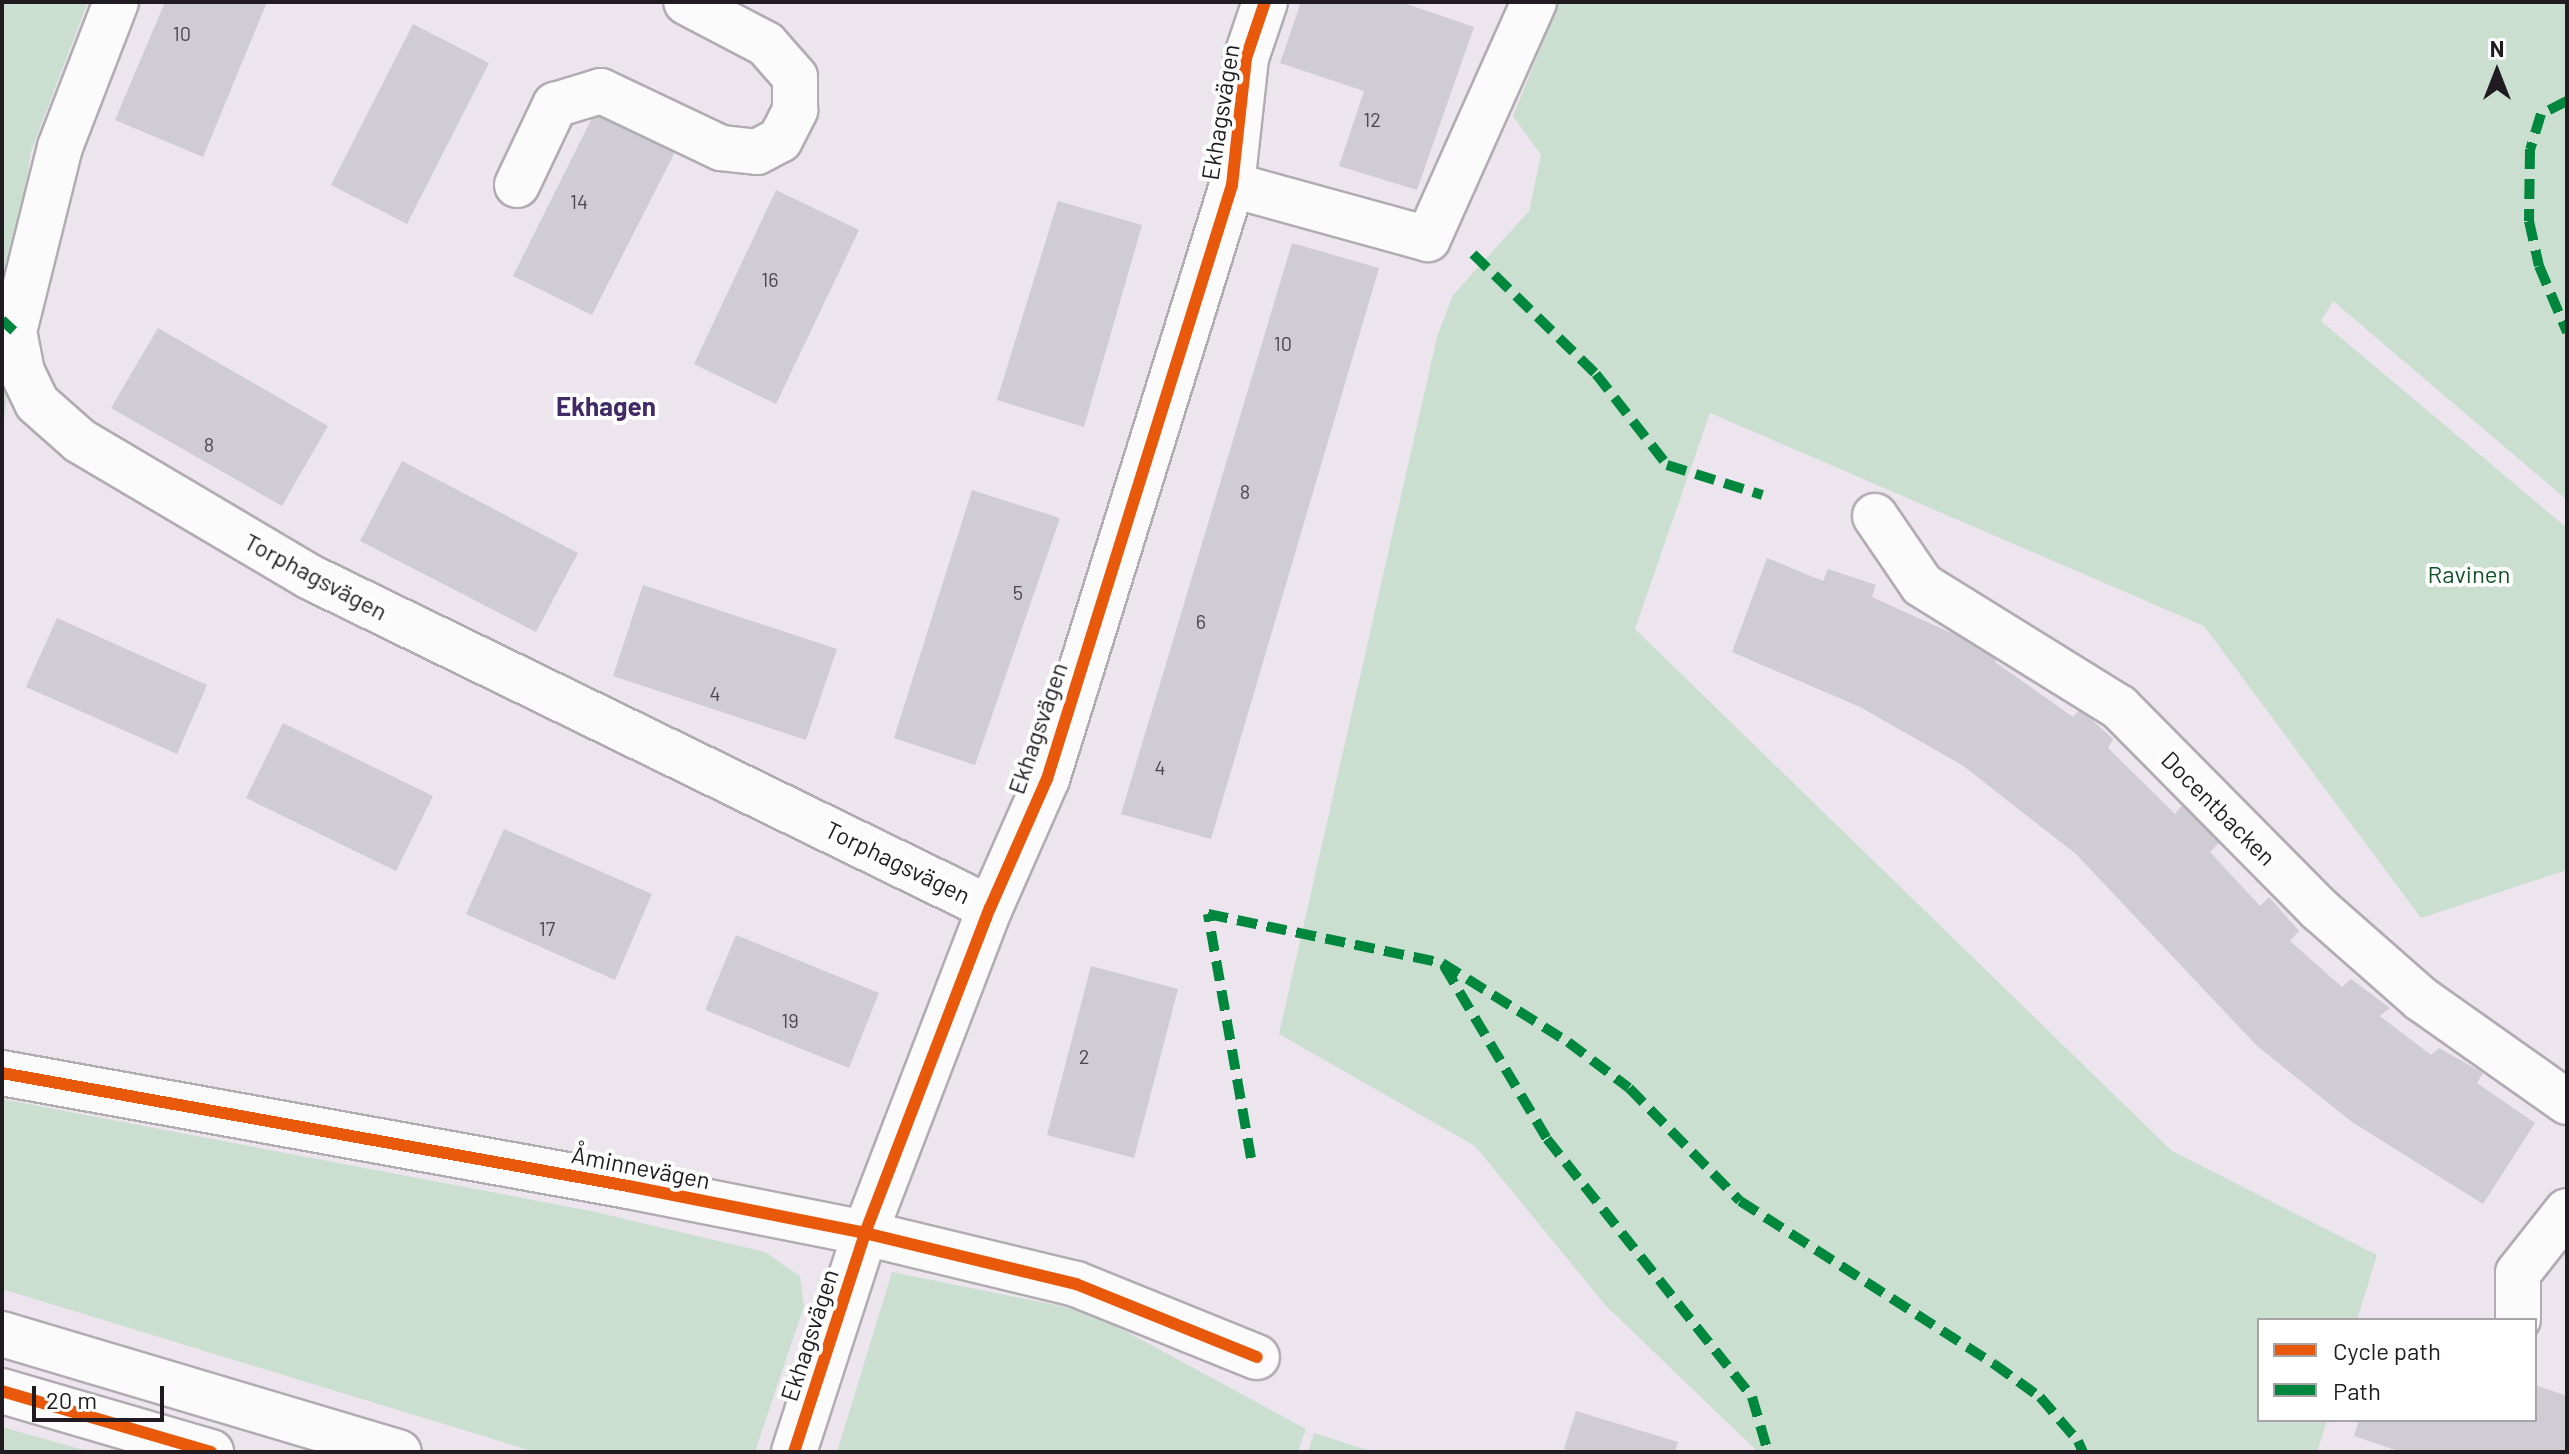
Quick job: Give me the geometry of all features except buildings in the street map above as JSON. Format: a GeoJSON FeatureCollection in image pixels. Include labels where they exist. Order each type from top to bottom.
{"type":"FeatureCollection","features":[{"type":"Feature","properties":{"kind":"street","name":"Torphagsvägen"},"geometry":{"type":"LineString","coordinates":[[116,2],[60,147],[14,331],[22,372],[37,403],[80,441],[310,577],[990,908]]}},
{"type":"Feature","properties":{"kind":"street"},"geometry":{"type":"LineString","coordinates":[[517,185],[555,105],[601,91],[721,148],[757,152],[780,140],[795,110],[795,77],[766,44],[686,2]]}},
{"type":"Feature","properties":{"kind":"street","name":"Ekhagsvägen"},"geometry":{"type":"LineString","coordinates":[[794,1452],[865,1233],[990,908],[1047,779],[1232,185],[1246,58],[1265,2]]}},
{"type":"Feature","properties":{"kind":"street"},"geometry":{"type":"LineString","coordinates":[[1232,185],[1428,239],[1534,2]]}},
{"type":"Feature","properties":{"kind":"street","name":"Docentbacken"},"geometry":{"type":"LineString","coordinates":[[1875,516],[1922,585],[2119,707],[2320,910],[2421,999],[2567,1102]]}},
{"type":"Feature","properties":{"kind":"street","name":"Åminnevägen"},"geometry":{"type":"LineString","coordinates":[[2,1073],[628,1186],[865,1233],[1076,1284],[1257,1357]]}},
{"type":"Feature","properties":{"kind":"street"},"geometry":{"type":"LineString","coordinates":[[2518,1318],[2518,1273],[2567,1211]]}},
{"type":"Feature","properties":{"kind":"street"},"geometry":{"type":"LineString","coordinates":[[2,1334],[66,1350],[379,1449]]}},
{"type":"Feature","properties":{"kind":"street"},"geometry":{"type":"LineString","coordinates":[[2,1391],[211,1452]]}},
{"type":"Feature","properties":{"kind":"green space"},"geometry":{"type":"Polygon","coordinates":[[[2,2],[88,2],[30,154],[2,442],[2,2]]]}},
{"type":"Feature","properties":{"kind":"green space","name":"Ravinen"},"geometry":{"type":"Polygon","coordinates":[[[1559,2],[2567,2],[2567,500],[2333,301],[2321,321],[2567,528],[2567,870],[2421,918],[2204,626],[1710,413],[1635,629],[2172,1151],[2377,1255],[2358,1318],[2257,1318],[2257,1422],[2326,1422],[2317,1452],[1758,1452],[1606,1306],[1475,1146],[1279,1034],[1437,337],[1453,295],[1529,211],[1541,155],[1513,116],[1559,2]]]}},
{"type":"Feature","properties":{"kind":"green space"},"geometry":{"type":"Polygon","coordinates":[[[2,1099],[591,1211],[765,1252],[800,1276],[804,1306],[755,1452],[535,1452],[2,1289],[2,1099]]]}},
{"type":"Feature","properties":{"kind":"green space"},"geometry":{"type":"Polygon","coordinates":[[[892,1272],[1090,1312],[1306,1429],[1298,1452],[837,1452],[892,1272]]]}},
{"type":"Feature","properties":{"kind":"green space"},"geometry":{"type":"Polygon","coordinates":[[[2,1427],[80,1449],[89,1452],[2,1452],[2,1427]]]}},
{"type":"Feature","properties":{"kind":"green space"},"geometry":{"type":"Polygon","coordinates":[[[1314,1433],[1374,1452],[1308,1452],[1314,1433]]]}},
{"type":"Feature","properties":{"kind":"marked path"},"geometry":{"type":"LineString","coordinates":[[2567,101],[2541,114],[2530,149],[2529,221],[2539,266],[2567,332]]}},
{"type":"Feature","properties":{"kind":"marked path"},"geometry":{"type":"LineString","coordinates":[[1473,254],[1596,374],[1667,465],[1762,495]]}},
{"type":"Feature","properties":{"kind":"marked path"},"geometry":{"type":"LineString","coordinates":[[2,320],[14,331]]}},
{"type":"Feature","properties":{"kind":"marked path"},"geometry":{"type":"LineString","coordinates":[[1251,1158],[1208,914],[1442,963],[1568,1042],[1629,1088],[1740,1201],[1994,1364],[2040,1397],[2078,1441],[2083,1452]]}},
{"type":"Feature","properties":{"kind":"marked path"},"geometry":{"type":"LineString","coordinates":[[1444,966],[1547,1139],[1752,1397],[1768,1452]]}},
{"type":"Feature","properties":{"kind":"cycle path"},"geometry":{"type":"LineString","coordinates":[[794,1452],[865,1233],[990,908],[1047,779],[1232,185],[1246,58],[1265,2]]}},
{"type":"Feature","properties":{"kind":"cycle path"},"geometry":{"type":"LineString","coordinates":[[2,1073],[628,1186],[865,1233],[1076,1284],[1257,1357]]}},
{"type":"Feature","properties":{"kind":"cycle path"},"geometry":{"type":"LineString","coordinates":[[2,1391],[211,1452]]}},
{"type":"Feature","properties":{"kind":"district","name":"Ekhagen"},"geometry":{"type":"Point","coordinates":[606,406]}}]}
